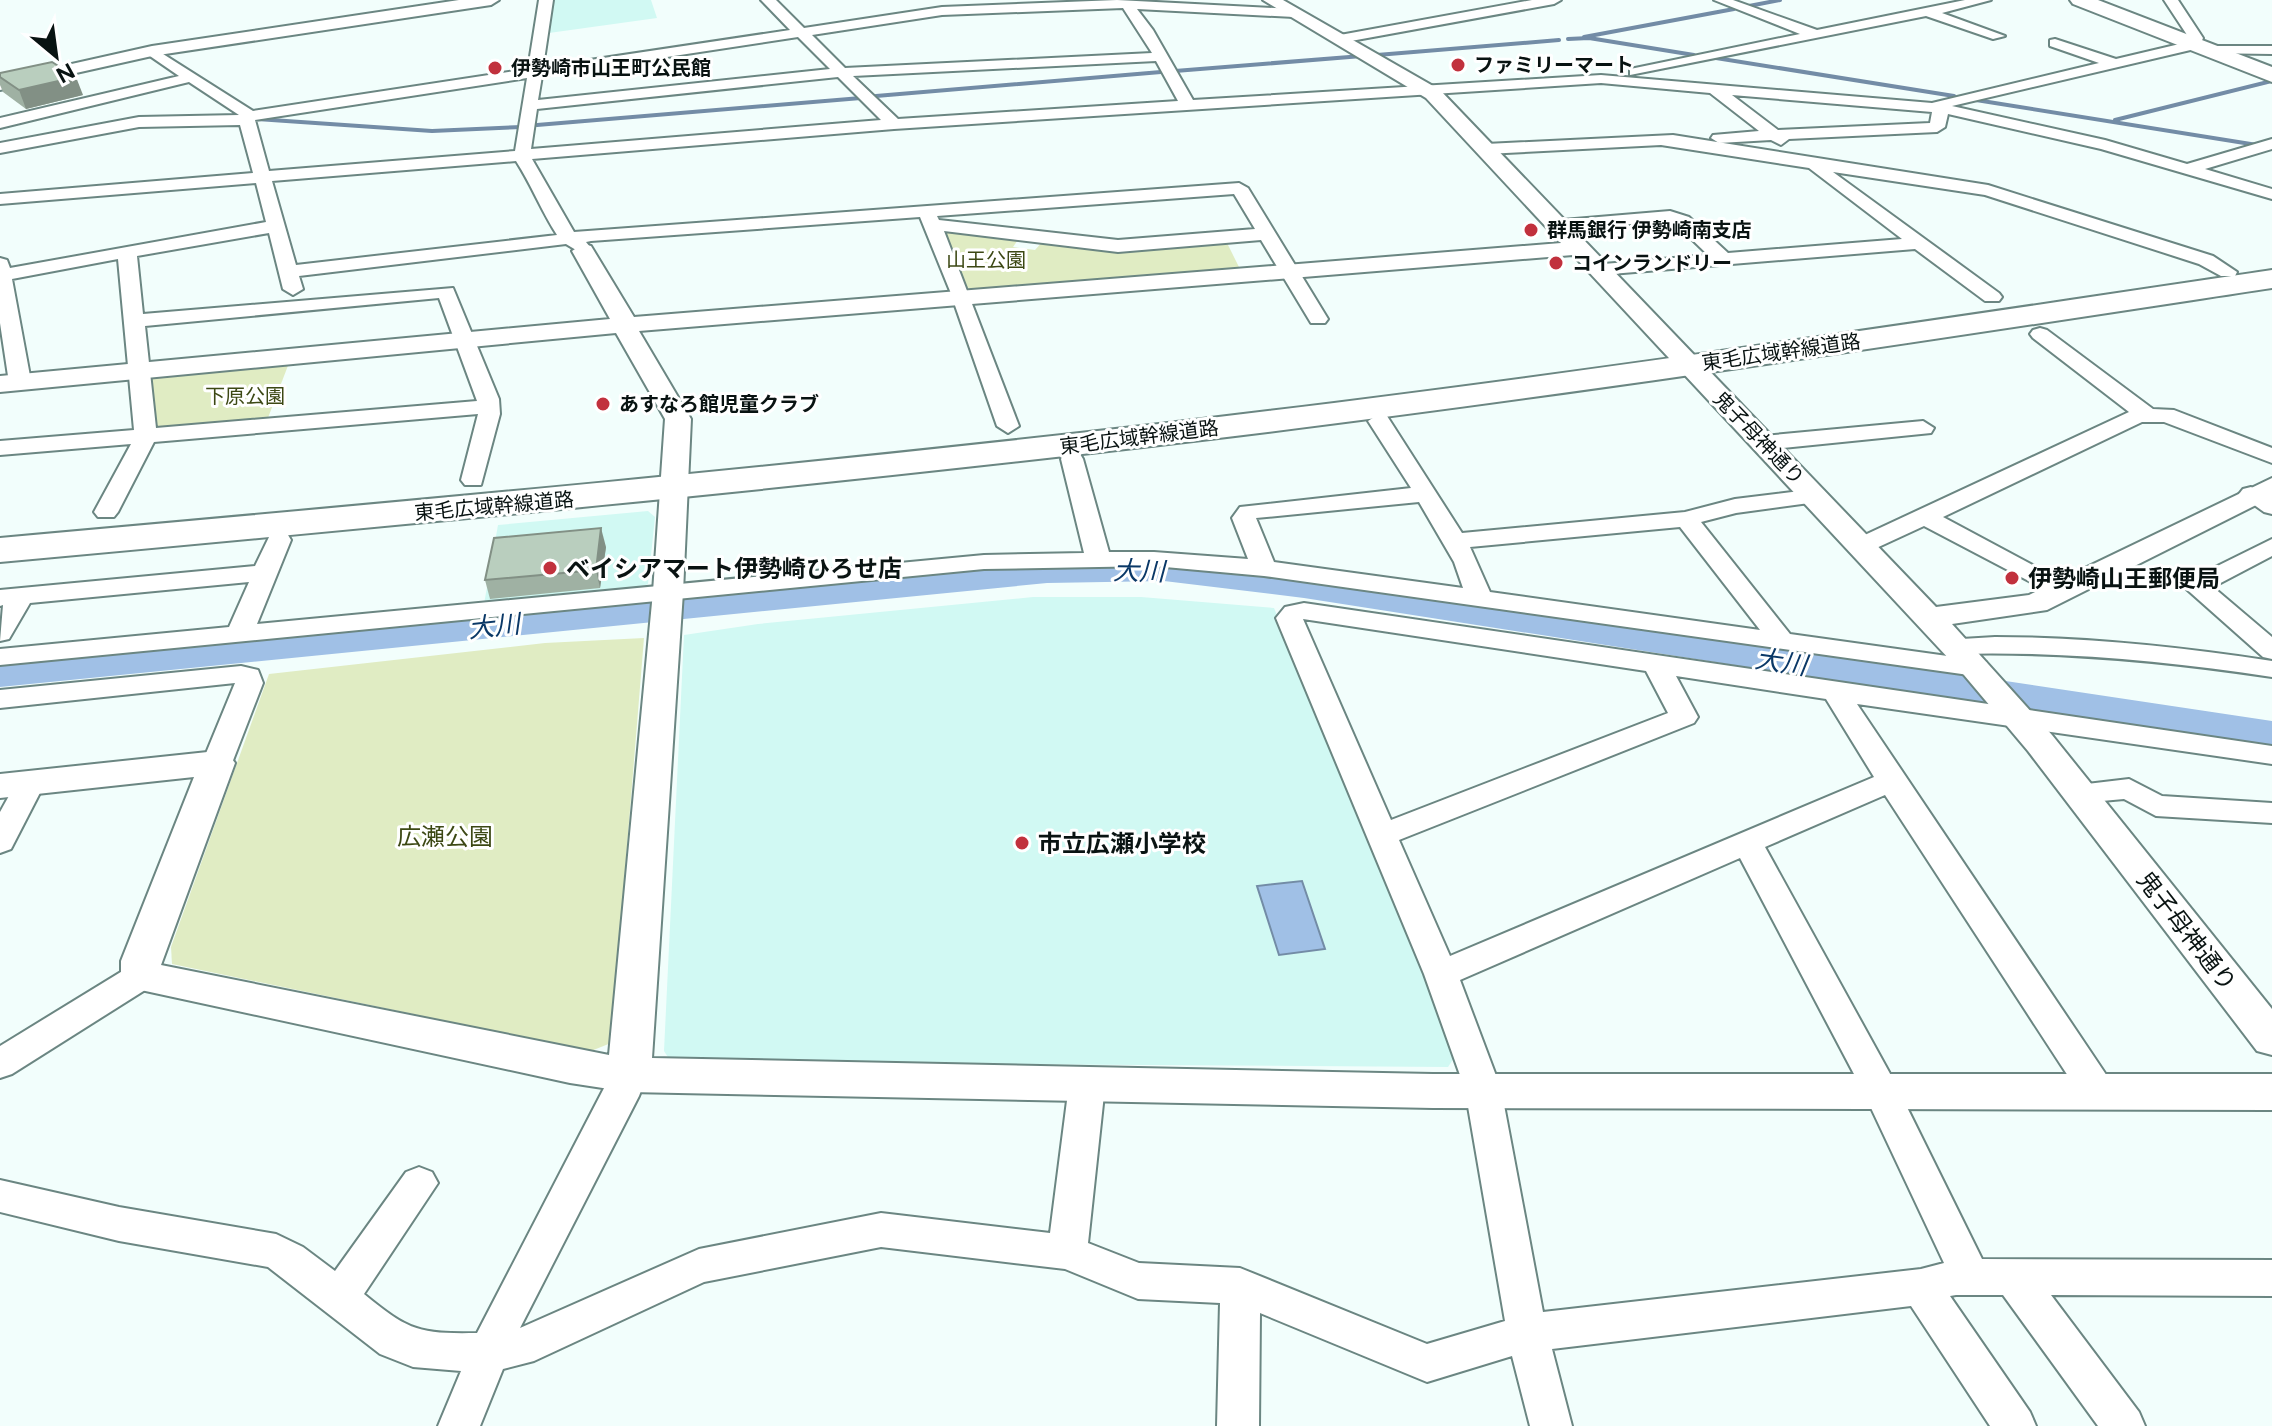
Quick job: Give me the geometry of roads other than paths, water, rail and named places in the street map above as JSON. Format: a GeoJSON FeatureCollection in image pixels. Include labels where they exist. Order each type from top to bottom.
{"type":"FeatureCollection","features":[{"type":"Feature","properties":{"kind":"highway","name":"東毛広域幹線道路"},"geometry":{"type":"LineString","coordinates":[[1685,359],[2272,265]]}},
{"type":"Feature","properties":{"kind":"highway","name":"東毛広域幹線道路"},"geometry":{"type":"LineString","coordinates":[[0,550],[1201,430],[1685,359],[2272,279]]}},
{"type":"Feature","properties":{"kind":"highway","name":"東毛広域幹線道路"},"geometry":{"type":"LineString","coordinates":[[0,536],[674,482]]}},
{"type":"Feature","properties":{"kind":"main road"},"geometry":{"type":"LineString","coordinates":[[2080,0],[2272,75]]}},
{"type":"Feature","properties":{"kind":"street"},"geometry":{"type":"LineString","coordinates":[[0,85],[152,51],[491,0]]}},
{"type":"Feature","properties":{"kind":"street"},"geometry":{"type":"LineString","coordinates":[[459,1426],[488,1353],[629,1075],[667,605],[678,419],[630,339],[626,325],[576,244],[547,205],[547,196],[522,157],[546,0]]}},
{"type":"Feature","properties":{"kind":"street"},"geometry":{"type":"LineString","coordinates":[[768,0],[894,124]]}},
{"type":"Feature","properties":{"kind":"street","name":"鬼子母神通り"},"geometry":{"type":"LineString","coordinates":[[1271,0],[1427,89],[1486,149],[1979,671],[2080,793],[2272,1039]]}},
{"type":"Feature","properties":{"kind":"street"},"geometry":{"type":"LineString","coordinates":[[1340,39],[1518,3],[1554,0]]}},
{"type":"Feature","properties":{"kind":"street"},"geometry":{"type":"LineString","coordinates":[[1721,0],[1814,34]]}},
{"type":"Feature","properties":{"kind":"street"},"geometry":{"type":"LineString","coordinates":[[1611,79],[1984,0]]}},
{"type":"Feature","properties":{"kind":"street"},"geometry":{"type":"LineString","coordinates":[[2171,0],[2200,47]]}},
{"type":"Feature","properties":{"kind":"street"},"geometry":{"type":"LineString","coordinates":[[1125,2],[1146,30],[1187,104]]}},
{"type":"Feature","properties":{"kind":"street"},"geometry":{"type":"LineString","coordinates":[[0,148],[154,121],[248,118],[942,11],[1125,2],[1294,13]]}},
{"type":"Feature","properties":{"kind":"street"},"geometry":{"type":"LineString","coordinates":[[1925,12],[1998,36]]}},
{"type":"Feature","properties":{"kind":"street"},"geometry":{"type":"LineString","coordinates":[[2055,43],[2115,63]]}},
{"type":"Feature","properties":{"kind":"street"},"geometry":{"type":"LineString","coordinates":[[2120,45],[2150,55]]}},
{"type":"Feature","properties":{"kind":"street"},"geometry":{"type":"LineString","coordinates":[[1936,107],[2150,55],[2200,47],[2272,50]]}},
{"type":"Feature","properties":{"kind":"street"},"geometry":{"type":"LineString","coordinates":[[152,51],[248,118],[260,177],[289,271],[295,305]]}},
{"type":"Feature","properties":{"kind":"street"},"geometry":{"type":"LineString","coordinates":[[531,105],[843,73],[1159,57]]}},
{"type":"Feature","properties":{"kind":"street"},"geometry":{"type":"LineString","coordinates":[[0,123],[193,77]]}},
{"type":"Feature","properties":{"kind":"street"},"geometry":{"type":"LineString","coordinates":[[0,199],[894,124],[1611,79],[1936,107],[2010,123],[2107,138],[2139,138]]}},
{"type":"Feature","properties":{"kind":"street"},"geometry":{"type":"LineString","coordinates":[[1712,87],[1992,297]]}},
{"type":"Feature","properties":{"kind":"street"},"geometry":{"type":"LineString","coordinates":[[1486,149],[1937,127],[1936,107]]}},
{"type":"Feature","properties":{"kind":"street"},"geometry":{"type":"LineString","coordinates":[[2107,138],[2187,169],[2272,194]]}},
{"type":"Feature","properties":{"kind":"street"},"geometry":{"type":"LineString","coordinates":[[1657,140],[1988,190],[2206,260],[2228,272]]}},
{"type":"Feature","properties":{"kind":"street"},"geometry":{"type":"LineString","coordinates":[[2187,169],[2272,144]]}},
{"type":"Feature","properties":{"kind":"street"},"geometry":{"type":"LineString","coordinates":[[289,271],[576,244],[931,218],[1239,188],[1318,319]]}},
{"type":"Feature","properties":{"kind":"street"},"geometry":{"type":"LineString","coordinates":[[931,218],[1118,246],[1266,234]]}},
{"type":"Feature","properties":{"kind":"street"},"geometry":{"type":"LineString","coordinates":[[931,218],[1008,426]]}},
{"type":"Feature","properties":{"kind":"street"},"geometry":{"type":"LineString","coordinates":[[1557,225],[1678,218],[1723,258]]}},
{"type":"Feature","properties":{"kind":"street"},"geometry":{"type":"LineString","coordinates":[[1622,220],[1666,263]]}},
{"type":"Feature","properties":{"kind":"street"},"geometry":{"type":"LineString","coordinates":[[8,383],[19,376],[1,272],[127,254],[275,226]]}},
{"type":"Feature","properties":{"kind":"street"},"geometry":{"type":"LineString","coordinates":[[1599,269],[1919,243]]}},
{"type":"Feature","properties":{"kind":"street"},"geometry":{"type":"LineString","coordinates":[[8,383],[626,325],[1578,248]]}},
{"type":"Feature","properties":{"kind":"street"},"geometry":{"type":"LineString","coordinates":[[106,512],[146,436],[127,254]]}},
{"type":"Feature","properties":{"kind":"street"},"geometry":{"type":"LineString","coordinates":[[135,321],[446,292],[489,407],[473,480]]}},
{"type":"Feature","properties":{"kind":"street"},"geometry":{"type":"LineString","coordinates":[[2040,334],[2147,415],[2178,419],[2272,456]]}},
{"type":"Feature","properties":{"kind":"street"},"geometry":{"type":"LineString","coordinates":[[0,448],[489,407]]}},
{"type":"Feature","properties":{"kind":"street"},"geometry":{"type":"LineString","coordinates":[[1863,545],[2147,415]]}},
{"type":"Feature","properties":{"kind":"street"},"geometry":{"type":"LineString","coordinates":[[1379,421],[1455,541],[1479,587],[1478,597]]}},
{"type":"Feature","properties":{"kind":"street"},"geometry":{"type":"LineString","coordinates":[[1763,443],[1923,428]]}},
{"type":"Feature","properties":{"kind":"street"},"geometry":{"type":"LineString","coordinates":[[1072,459],[1098,558]]}},
{"type":"Feature","properties":{"kind":"street"},"geometry":{"type":"LineString","coordinates":[[1264,568],[1244,518],[1248,512],[1424,494]]}},
{"type":"Feature","properties":{"kind":"street"},"geometry":{"type":"LineString","coordinates":[[1455,541],[1686,519],[1735,506],[1816,496]]}},
{"type":"Feature","properties":{"kind":"street"},"geometry":{"type":"LineString","coordinates":[[1930,617],[2021,607],[2265,496]]}},
{"type":"Feature","properties":{"kind":"street"},"geometry":{"type":"LineString","coordinates":[[1924,516],[2061,590]]}},
{"type":"Feature","properties":{"kind":"street"},"geometry":{"type":"LineString","coordinates":[[1686,519],[1783,642]]}},
{"type":"Feature","properties":{"kind":"street"},"geometry":{"type":"LineString","coordinates":[[239,635],[279,540]]}},
{"type":"Feature","properties":{"kind":"street"},"geometry":{"type":"LineString","coordinates":[[2272,546],[2196,586],[2272,651]]}},
{"type":"Feature","properties":{"kind":"street"},"geometry":{"type":"LineString","coordinates":[[0,657],[239,635],[667,605],[984,562],[1098,558],[1264,568],[1979,671]]}},
{"type":"Feature","properties":{"kind":"street"},"geometry":{"type":"LineString","coordinates":[[0,633],[10,597],[264,573]]}},
{"type":"Feature","properties":{"kind":"street"},"geometry":{"type":"LineString","coordinates":[[1551,1426],[1527,1333],[1483,1089],[1441,974],[1289,618],[1294,613],[1304,611],[2272,755]]}},
{"type":"Feature","properties":{"kind":"street"},"geometry":{"type":"LineString","coordinates":[[1954,646],[2101,646],[2161,651],[2272,669]]}},
{"type":"Feature","properties":{"kind":"street"},"geometry":{"type":"LineString","coordinates":[[1383,835],[1684,717],[1656,664]]}},
{"type":"Feature","properties":{"kind":"street"},"geometry":{"type":"LineString","coordinates":[[0,699],[241,674],[248,676],[249,683],[141,961],[141,976]]}},
{"type":"Feature","properties":{"kind":"street"},"geometry":{"type":"LineString","coordinates":[[1835,691],[1891,781],[2098,1092]]}},
{"type":"Feature","properties":{"kind":"street"},"geometry":{"type":"LineString","coordinates":[[0,842],[15,785],[217,763]]}},
{"type":"Feature","properties":{"kind":"street"},"geometry":{"type":"LineString","coordinates":[[1441,974],[1891,781]]}},
{"type":"Feature","properties":{"kind":"street"},"geometry":{"type":"LineString","coordinates":[[2080,793],[2129,789],[2156,806],[2272,813]]}},
{"type":"Feature","properties":{"kind":"street"},"geometry":{"type":"LineString","coordinates":[[1748,843],[1881,1091],[1970,1276]]}},
{"type":"Feature","properties":{"kind":"street"},"geometry":{"type":"LineString","coordinates":[[0,1064],[141,976],[570,1066],[629,1075],[1087,1085],[2272,1092]]}},
{"type":"Feature","properties":{"kind":"street"},"geometry":{"type":"LineString","coordinates":[[1067,1252],[1087,1085]]}},
{"type":"Feature","properties":{"kind":"street"},"geometry":{"type":"LineString","coordinates":[[338,1299],[419,1183]]}},
{"type":"Feature","properties":{"kind":"street"},"geometry":{"type":"LineString","coordinates":[[0,1196],[119,1224],[276,1251],[291,1259],[338,1299],[400,1344],[415,1348],[488,1353],[519,1348],[699,1266],[881,1230],[1067,1252],[1138,1281],[1240,1286],[1427,1363],[1527,1333],[1921,1287],[1970,1276],[2272,1278]]}},
{"type":"Feature","properties":{"kind":"street"},"geometry":{"type":"LineString","coordinates":[[2012,1275],[2124,1426]]}},
{"type":"Feature","properties":{"kind":"street"},"geometry":{"type":"LineString","coordinates":[[1238,1426],[1240,1286]]}},
{"type":"Feature","properties":{"kind":"street"},"geometry":{"type":"LineString","coordinates":[[1921,1287],[2015,1426]]}},
{"type":"Feature","properties":{"kind":"waterway"},"geometry":{"type":"LineString","coordinates":[[1749,6],[1780,0]]}},
{"type":"Feature","properties":{"kind":"waterway"},"geometry":{"type":"LineString","coordinates":[[1584,37],[1734,9]]}},
{"type":"Feature","properties":{"kind":"waterway"},"geometry":{"type":"LineString","coordinates":[[1568,39],[1589,38],[1694,55]]}},
{"type":"Feature","properties":{"kind":"waterway"},"geometry":{"type":"LineString","coordinates":[[1377,55],[1559,40]]}},
{"type":"Feature","properties":{"kind":"waterway"},"geometry":{"type":"LineString","coordinates":[[1175,71],[1362,56]]}},
{"type":"Feature","properties":{"kind":"waterway"},"geometry":{"type":"LineString","coordinates":[[1716,58],[1954,96]]}},
{"type":"Feature","properties":{"kind":"waterway"},"geometry":{"type":"LineString","coordinates":[[876,96],[1161,72]]}},
{"type":"Feature","properties":{"kind":"waterway"},"geometry":{"type":"LineString","coordinates":[[2115,120],[2272,81]]}},
{"type":"Feature","properties":{"kind":"waterway"},"geometry":{"type":"LineString","coordinates":[[537,125],[861,98]]}},
{"type":"Feature","properties":{"kind":"waterway"},"geometry":{"type":"LineString","coordinates":[[1976,100],[2257,145]]}},
{"type":"Feature","properties":{"kind":"waterway"},"geometry":{"type":"LineString","coordinates":[[257,119],[432,131],[522,127]]}},
{"type":"Feature","properties":{"kind":"waterway","name":"大川"},"geometry":{"type":"LineString","coordinates":[[0,675],[1047,572],[1164,570],[1304,587],[2272,735]]}},
{"type":"Feature","properties":{"kind":"place","name":"ファミリーマート"},"geometry":{"type":"Point","coordinates":[1458,65]}},
{"type":"Feature","properties":{"kind":"place","name":"伊勢崎市山王町公民館"},"geometry":{"type":"Point","coordinates":[495,68]}},
{"type":"Feature","properties":{"kind":"place","name":"群馬銀行 伊勢崎南支店"},"geometry":{"type":"Point","coordinates":[1531,230]}},
{"type":"Feature","properties":{"kind":"place","name":"コインランドリー"},"geometry":{"type":"Point","coordinates":[1556,263]}},
{"type":"Feature","properties":{"kind":"place","name":"あすなろ館児童クラブ"},"geometry":{"type":"Point","coordinates":[603,404]}},
{"type":"Feature","properties":{"kind":"place","name":"ベイシアマート伊勢崎ひろせ店"},"geometry":{"type":"Point","coordinates":[550,568]}},
{"type":"Feature","properties":{"kind":"place","name":"伊勢崎山王郵便局"},"geometry":{"type":"Point","coordinates":[2012,578]}},
{"type":"Feature","properties":{"kind":"place","name":"市立広瀬小学校"},"geometry":{"type":"Point","coordinates":[1022,843]}},
{"type":"Feature","properties":{"kind":"park label","name":"山王公園"},"geometry":{"type":"Point","coordinates":[986,260]}},
{"type":"Feature","properties":{"kind":"park label","name":"下原公園"},"geometry":{"type":"Point","coordinates":[245,396]}},
{"type":"Feature","properties":{"kind":"park label","name":"広瀬公園"},"geometry":{"type":"Point","coordinates":[445,836]}}]}
